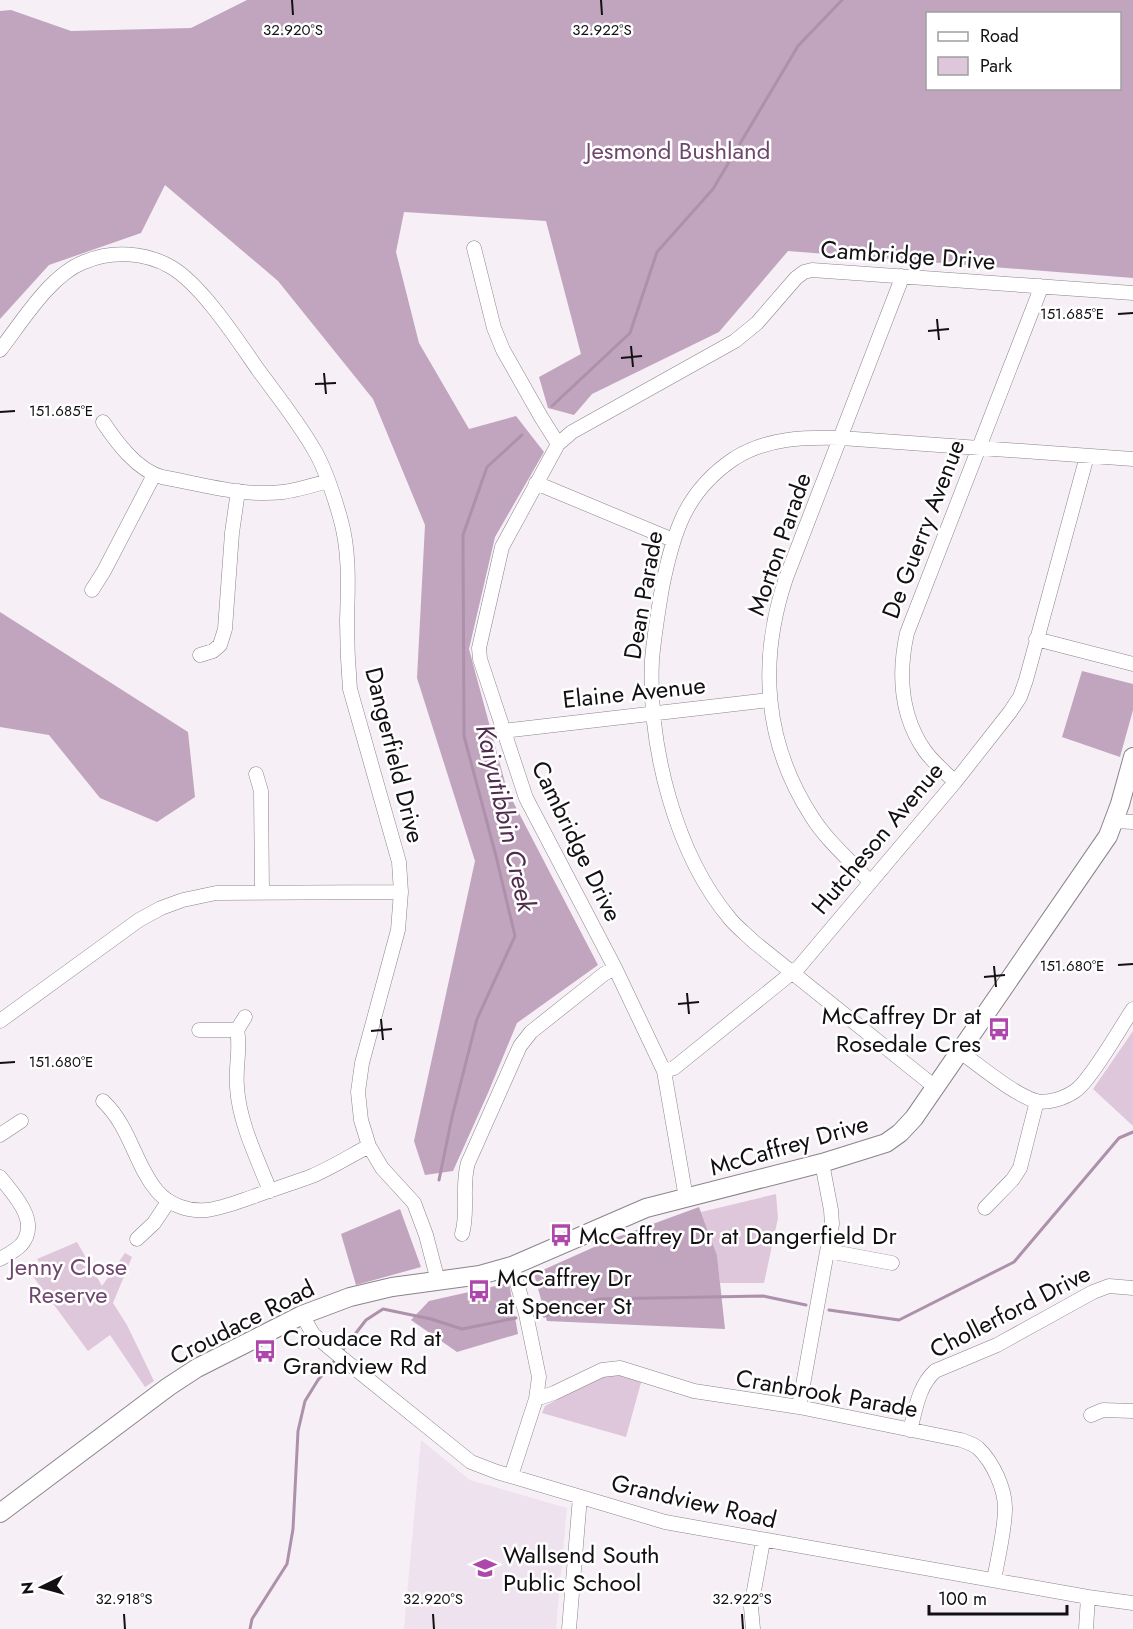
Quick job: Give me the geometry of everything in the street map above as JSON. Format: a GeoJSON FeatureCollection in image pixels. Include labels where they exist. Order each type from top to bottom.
{"type":"FeatureCollection","features":[{"type":"Feature","properties":{"kind":"main road","name":"McCaffrey Drive"},"geometry":{"type":"LineString","coordinates":[[438,1281],[480,1275],[512,1266],[646,1208],[857,1154],[886,1143],[900,1133],[914,1118],[1108,836],[1133,757]]}},
{"type":"Feature","properties":{"kind":"main road","name":"Croudace Road"},"geometry":{"type":"LineString","coordinates":[[0,1513],[196,1368],[302,1316],[350,1297],[392,1287],[438,1281]]}},
{"type":"Feature","properties":{"kind":"street"},"geometry":{"type":"LineString","coordinates":[[474,248],[494,328],[503,350],[558,444]]}},
{"type":"Feature","properties":{"kind":"street","name":"Dangerfield Drive"},"geometry":{"type":"LineString","coordinates":[[0,350],[49,288],[82,262],[120,254],[155,260],[174,268],[198,291],[302,430],[317,455],[340,518],[346,545],[349,576],[347,659],[350,689],[399,862],[401,892],[398,930],[362,1063],[358,1092],[361,1120],[369,1146],[382,1168],[414,1203],[426,1235],[438,1281]]}},
{"type":"Feature","properties":{"kind":"street","name":"Cambridge Drive"},"geometry":{"type":"LineString","coordinates":[[664,1071],[615,968],[526,798],[480,659],[479,648],[502,547],[558,444],[572,432],[747,333],[804,272],[812,270],[1133,293]]}},
{"type":"Feature","properties":{"kind":"street","name":"Morton Parade"},"geometry":{"type":"LineString","coordinates":[[870,882],[813,819],[783,759],[770,700],[769,661],[774,618],[786,578],[901,276]]}},
{"type":"Feature","properties":{"kind":"street","name":"De Guerry Avenue"},"geometry":{"type":"LineString","coordinates":[[955,782],[925,752],[912,727],[902,694],[901,666],[907,633],[1039,294],[1040,286]]}},
{"type":"Feature","properties":{"kind":"street"},"geometry":{"type":"LineString","coordinates":[[103,422],[116,441],[154,475],[238,491],[284,492],[328,481]]}},
{"type":"Feature","properties":{"kind":"street","name":"Dean Parade"},"geometry":{"type":"LineString","coordinates":[[935,1088],[792,973],[733,922],[713,895],[694,862],[675,815],[660,765],[654,712],[652,660],[657,617],[673,540],[686,509],[699,490],[736,458],[759,446],[777,441],[841,438],[1133,459]]}},
{"type":"Feature","properties":{"kind":"street","name":"Hutcheson Avenue"},"geometry":{"type":"LineString","coordinates":[[664,1071],[674,1068],[792,973],[955,782],[1010,712],[1020,697],[1026,680],[1087,456]]}},
{"type":"Feature","properties":{"kind":"street"},"geometry":{"type":"LineString","coordinates":[[92,590],[154,475]]}},
{"type":"Feature","properties":{"kind":"street"},"geometry":{"type":"LineString","coordinates":[[536,483],[673,540]]}},
{"type":"Feature","properties":{"kind":"street"},"geometry":{"type":"LineString","coordinates":[[200,655],[213,651],[220,645],[225,629],[232,533],[238,491]]}},
{"type":"Feature","properties":{"kind":"street"},"geometry":{"type":"LineString","coordinates":[[1036,639],[1133,664]]}},
{"type":"Feature","properties":{"kind":"street","name":"Elaine Avenue"},"geometry":{"type":"LineString","coordinates":[[503,731],[770,700]]}},
{"type":"Feature","properties":{"kind":"street"},"geometry":{"type":"LineString","coordinates":[[255,774],[261,791],[262,891]]}},
{"type":"Feature","properties":{"kind":"street"},"geometry":{"type":"LineString","coordinates":[[1114,821],[1133,822]]}},
{"type":"Feature","properties":{"kind":"street"},"geometry":{"type":"LineString","coordinates":[[0,1021],[139,920],[160,908],[183,900],[216,893],[262,891],[401,892]]}},
{"type":"Feature","properties":{"kind":"street"},"geometry":{"type":"LineString","coordinates":[[462,1234],[465,1224],[464,1180],[468,1163],[520,1046],[531,1032],[604,974],[615,968]]}},
{"type":"Feature","properties":{"kind":"street"},"geometry":{"type":"LineString","coordinates":[[959,1051],[1020,1093],[1037,1101],[1062,1098],[1076,1091],[1086,1079],[1133,1009]]}},
{"type":"Feature","properties":{"kind":"street"},"geometry":{"type":"LineString","coordinates":[[245,1017],[237,1030],[240,1043],[237,1086],[242,1114],[270,1191]]}},
{"type":"Feature","properties":{"kind":"street"},"geometry":{"type":"LineString","coordinates":[[199,1030],[237,1030]]}},
{"type":"Feature","properties":{"kind":"street"},"geometry":{"type":"LineString","coordinates":[[664,1071],[686,1198]]}},
{"type":"Feature","properties":{"kind":"street"},"geometry":{"type":"LineString","coordinates":[[103,1101],[116,1113],[124,1125],[143,1167],[157,1190],[168,1202],[183,1208],[205,1210],[270,1191],[313,1176],[369,1146]]}},
{"type":"Feature","properties":{"kind":"street"},"geometry":{"type":"LineString","coordinates":[[985,1208],[1013,1179],[1020,1168],[1037,1101]]}},
{"type":"Feature","properties":{"kind":"street"},"geometry":{"type":"LineString","coordinates":[[0,1135],[21,1121]]}},
{"type":"Feature","properties":{"kind":"street"},"geometry":{"type":"LineString","coordinates":[[799,1407],[828,1251],[832,1217],[822,1164]]}},
{"type":"Feature","properties":{"kind":"street"},"geometry":{"type":"LineString","coordinates":[[0,1177],[22,1205],[27,1222],[21,1245],[0,1259]]}},
{"type":"Feature","properties":{"kind":"street"},"geometry":{"type":"LineString","coordinates":[[137,1239],[154,1222],[168,1202]]}},
{"type":"Feature","properties":{"kind":"street"},"geometry":{"type":"LineString","coordinates":[[828,1251],[892,1263]]}},
{"type":"Feature","properties":{"kind":"street"},"geometry":{"type":"LineString","coordinates":[[511,1476],[536,1399],[539,1377],[536,1356],[512,1266]]}},
{"type":"Feature","properties":{"kind":"street","name":"Chollerford Drive"},"geometry":{"type":"LineString","coordinates":[[910,1430],[919,1395],[927,1379],[935,1371],[997,1345],[1093,1292],[1109,1286],[1133,1288]]}},
{"type":"Feature","properties":{"kind":"street","name":"Grandview Road"},"geometry":{"type":"LineString","coordinates":[[302,1316],[313,1334],[471,1462],[511,1476],[665,1522],[1089,1598],[1133,1603]]}},
{"type":"Feature","properties":{"kind":"street","name":"Cranbrook Parade"},"geometry":{"type":"LineString","coordinates":[[536,1399],[602,1370],[620,1368],[694,1392],[799,1407],[961,1440],[975,1446],[984,1454],[996,1474],[1004,1495],[1005,1510],[994,1580]]}},
{"type":"Feature","properties":{"kind":"street"},"geometry":{"type":"LineString","coordinates":[[1092,1415],[1102,1410],[1133,1411]]}},
{"type":"Feature","properties":{"kind":"street"},"geometry":{"type":"LineString","coordinates":[[569,1629],[580,1497]]}},
{"type":"Feature","properties":{"kind":"street"},"geometry":{"type":"LineString","coordinates":[[748,1628],[763,1540]]}},
{"type":"Feature","properties":{"kind":"street"},"geometry":{"type":"LineString","coordinates":[[1086,1629],[1089,1598]]}},
{"type":"Feature","properties":{"kind":"shaded area","name":"Wallsend South Public School"},"geometry":{"type":"Polygon","coordinates":[[[421,1440],[470,1480],[567,1508],[556,1629],[404,1629],[421,1440]]]}},
{"type":"Feature","properties":{"kind":"green space","name":"Jesmond Bushland"},"geometry":{"type":"Polygon","coordinates":[[[247,0],[1133,0],[1133,278],[788,251],[719,332],[592,394],[574,415],[548,408],[539,377],[581,354],[546,221],[404,212],[396,252],[419,343],[469,429],[516,416],[544,452],[495,537],[469,649],[507,790],[598,965],[517,1023],[453,1171],[425,1175],[414,1141],[475,861],[417,678],[425,525],[373,399],[278,281],[165,185],[141,233],[49,265],[0,319],[0,11],[11,10],[71,31],[191,28],[247,0]]]}},
{"type":"Feature","properties":{"kind":"green space"},"geometry":{"type":"Polygon","coordinates":[[[0,612],[188,732],[195,797],[157,822],[100,798],[49,735],[0,727],[0,612]]]}},
{"type":"Feature","properties":{"kind":"green space"},"geometry":{"type":"Polygon","coordinates":[[[1082,671],[1133,684],[1133,710],[1120,757],[1062,737],[1082,671]]]}},
{"type":"Feature","properties":{"kind":"green space"},"geometry":{"type":"Polygon","coordinates":[[[1133,1031],[1133,1126],[1093,1089],[1133,1031]]]}},
{"type":"Feature","properties":{"kind":"green space"},"geometry":{"type":"Polygon","coordinates":[[[776,1194],[778,1218],[764,1283],[720,1283],[717,1255],[701,1212],[776,1194]]]}},
{"type":"Feature","properties":{"kind":"green space"},"geometry":{"type":"Polygon","coordinates":[[[699,1207],[717,1255],[725,1329],[547,1321],[534,1274],[612,1239],[699,1207]]]}},
{"type":"Feature","properties":{"kind":"green space"},"geometry":{"type":"Polygon","coordinates":[[[400,1209],[421,1267],[356,1285],[341,1234],[400,1209]]]}},
{"type":"Feature","properties":{"kind":"green space","name":"Jenny Close Reserve"},"geometry":{"type":"Polygon","coordinates":[[[77,1242],[102,1286],[125,1253],[132,1257],[113,1303],[127,1325],[154,1381],[145,1387],[110,1335],[88,1351],[29,1271],[40,1263],[37,1259],[77,1242]]]}},
{"type":"Feature","properties":{"kind":"green space"},"geometry":{"type":"Polygon","coordinates":[[[509,1283],[518,1334],[457,1352],[411,1320],[429,1301],[509,1283]]]}},
{"type":"Feature","properties":{"kind":"green space"},"geometry":{"type":"Polygon","coordinates":[[[609,1373],[642,1379],[626,1437],[542,1413],[545,1406],[609,1373]]]}},
{"type":"Feature","properties":{"kind":"waterway","name":"Kaiyutibbin Creek"},"geometry":{"type":"LineString","coordinates":[[552,406],[630,333],[657,252],[713,189],[798,46],[842,0]]}},
{"type":"Feature","properties":{"kind":"waterway","name":"Kaiyutibbin Creek"},"geometry":{"type":"LineString","coordinates":[[439,1180],[452,1117],[477,1019],[515,936],[464,736],[463,535],[487,467],[522,435]]}},
{"type":"Feature","properties":{"kind":"waterway"},"geometry":{"type":"LineString","coordinates":[[829,1310],[899,1320],[1014,1262],[1119,1138],[1133,1132]]}},
{"type":"Feature","properties":{"kind":"waterway"},"geometry":{"type":"LineString","coordinates":[[544,1316],[599,1299],[763,1296],[806,1305]]}},
{"type":"Feature","properties":{"kind":"waterway"},"geometry":{"type":"LineString","coordinates":[[342,1351],[366,1320],[383,1309],[431,1319],[462,1329],[516,1318]]}},
{"type":"Feature","properties":{"kind":"waterway"},"geometry":{"type":"LineString","coordinates":[[250,1629],[252,1619],[287,1564],[293,1529],[298,1431],[305,1401],[318,1380],[336,1359]]}},
{"type":"Feature","properties":{"kind":"place","name":"McCaffrey Dr at Rosedale Cres"},"geometry":{"type":"Point","coordinates":[999,1029]}},
{"type":"Feature","properties":{"kind":"place","name":"McCaffrey Dr at Dangerfield Dr"},"geometry":{"type":"Point","coordinates":[561,1235]}},
{"type":"Feature","properties":{"kind":"place","name":"McCaffrey Dr at Spencer St"},"geometry":{"type":"Point","coordinates":[479,1291]}},
{"type":"Feature","properties":{"kind":"place","name":"Croudace Rd at Grandview Rd"},"geometry":{"type":"Point","coordinates":[265,1351]}},
{"type":"Feature","properties":{"kind":"place","name":"Wallsend South Public School"},"geometry":{"type":"Point","coordinates":[485,1568]}}]}
